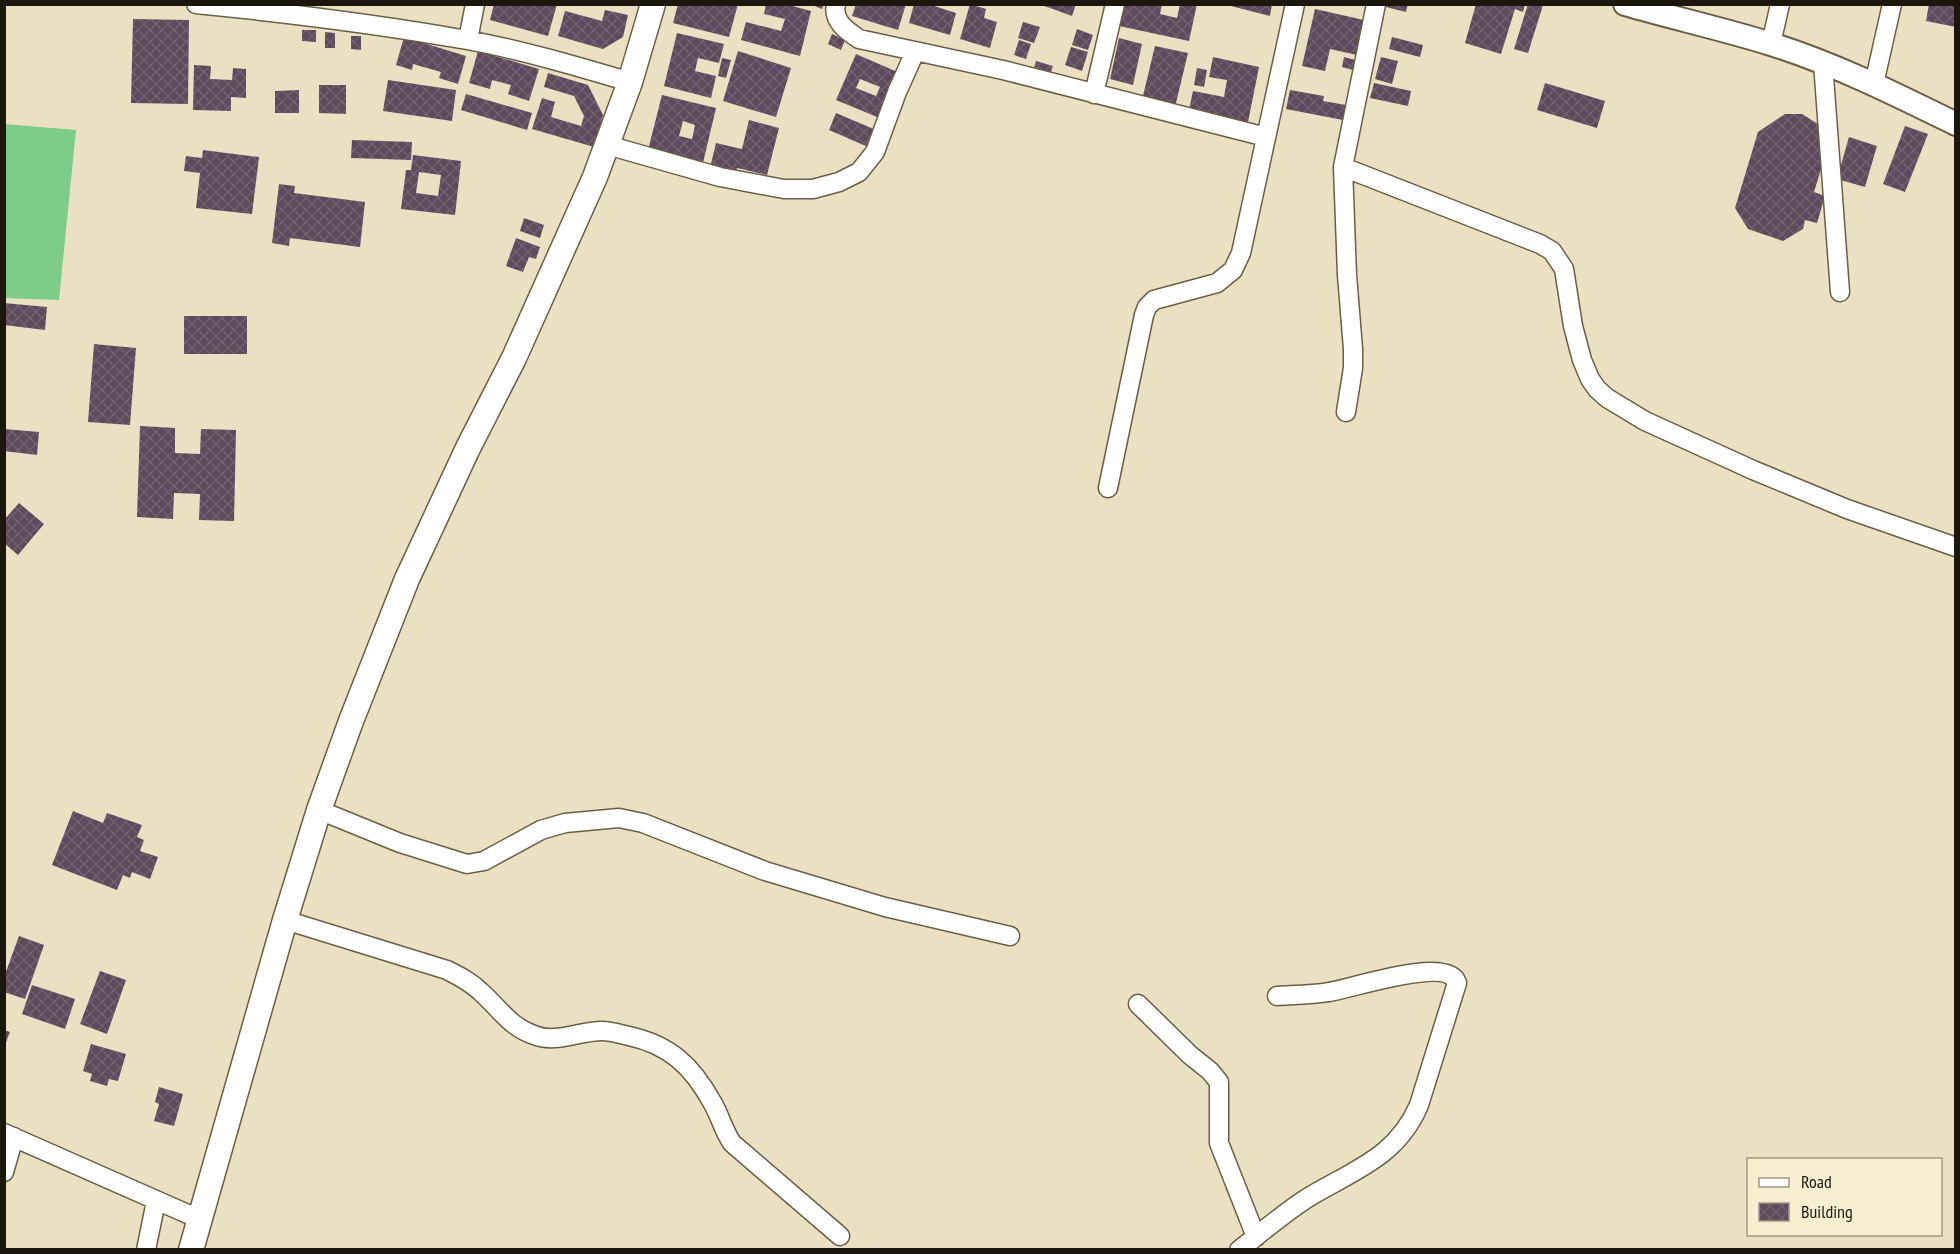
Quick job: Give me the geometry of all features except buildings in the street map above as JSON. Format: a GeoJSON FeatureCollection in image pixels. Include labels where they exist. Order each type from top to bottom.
{"type":"FeatureCollection","features":[{"type":"Feature","properties":{"kind":"main road"},"geometry":{"type":"LineString","coordinates":[[191,1250],[285,920],[319,810],[351,721],[407,579],[468,448],[514,358],[595,177],[630,82],[653,4]]}},
{"type":"Feature","properties":{"kind":"street"},"geometry":{"type":"LineString","coordinates":[[196,4],[282,12],[468,40],[549,58],[630,82]]}},
{"type":"Feature","properties":{"kind":"street"},"geometry":{"type":"LineString","coordinates":[[468,40],[475,4]]}},
{"type":"Feature","properties":{"kind":"street"},"geometry":{"type":"LineString","coordinates":[[836,4],[835,10],[842,29],[859,39],[1004,70],[1266,137]]}},
{"type":"Feature","properties":{"kind":"street"},"geometry":{"type":"LineString","coordinates":[[1094,94],[1114,4]]}},
{"type":"Feature","properties":{"kind":"street"},"geometry":{"type":"LineString","coordinates":[[1108,488],[1147,307],[1154,300],[1217,283],[1233,270],[1241,253],[1295,4]]}},
{"type":"Feature","properties":{"kind":"street"},"geometry":{"type":"LineString","coordinates":[[1346,412],[1353,368],[1353,349],[1347,275],[1343,167],[1376,4]]}},
{"type":"Feature","properties":{"kind":"street"},"geometry":{"type":"LineString","coordinates":[[1625,4],[1771,44],[1874,84],[1956,124]]}},
{"type":"Feature","properties":{"kind":"street"},"geometry":{"type":"LineString","coordinates":[[1771,44],[1780,4]]}},
{"type":"Feature","properties":{"kind":"street"},"geometry":{"type":"LineString","coordinates":[[1874,84],[1892,4]]}},
{"type":"Feature","properties":{"kind":"street"},"geometry":{"type":"LineString","coordinates":[[607,146],[720,177],[784,189],[813,189],[839,182],[859,172],[875,152],[897,92],[915,52]]}},
{"type":"Feature","properties":{"kind":"street"},"geometry":{"type":"LineString","coordinates":[[1823,63],[1840,292]]}},
{"type":"Feature","properties":{"kind":"street"},"geometry":{"type":"LineString","coordinates":[[1343,167],[1540,244],[1552,251],[1564,269],[1573,326],[1582,360],[1590,380],[1607,398],[1645,421],[1753,470],[1857,513],[1956,547]]}},
{"type":"Feature","properties":{"kind":"street"},"geometry":{"type":"LineString","coordinates":[[319,810],[400,843],[467,864],[484,861],[541,830],[565,823],[620,818],[643,823],[765,872],[885,907],[1010,936]]}},
{"type":"Feature","properties":{"kind":"street"},"geometry":{"type":"LineString","coordinates":[[285,920],[447,970],[469,981],[519,1029],[536,1036],[551,1039],[590,1031],[606,1031],[643,1040],[670,1051],[695,1074],[714,1104],[732,1143],[840,1236]]}},
{"type":"Feature","properties":{"kind":"street"},"geometry":{"type":"LineString","coordinates":[[1239,1250],[1309,1197],[1358,1171],[1397,1141],[1411,1124],[1457,983],[1455,978],[1449,974],[1417,972],[1328,992],[1277,996]]}},
{"type":"Feature","properties":{"kind":"street"},"geometry":{"type":"LineString","coordinates":[[1138,1004],[1219,1082],[1219,1143],[1256,1237]]}},
{"type":"Feature","properties":{"kind":"street"},"geometry":{"type":"LineString","coordinates":[[4,1172],[9,1135],[199,1219]]}},
{"type":"Feature","properties":{"kind":"street"},"geometry":{"type":"LineString","coordinates":[[146,1250],[156,1201]]}},
{"type":"Feature","properties":{"kind":"green space"},"geometry":{"type":"Polygon","coordinates":[[[4,124],[76,130],[59,300],[5,298],[4,124]]]}}]}
